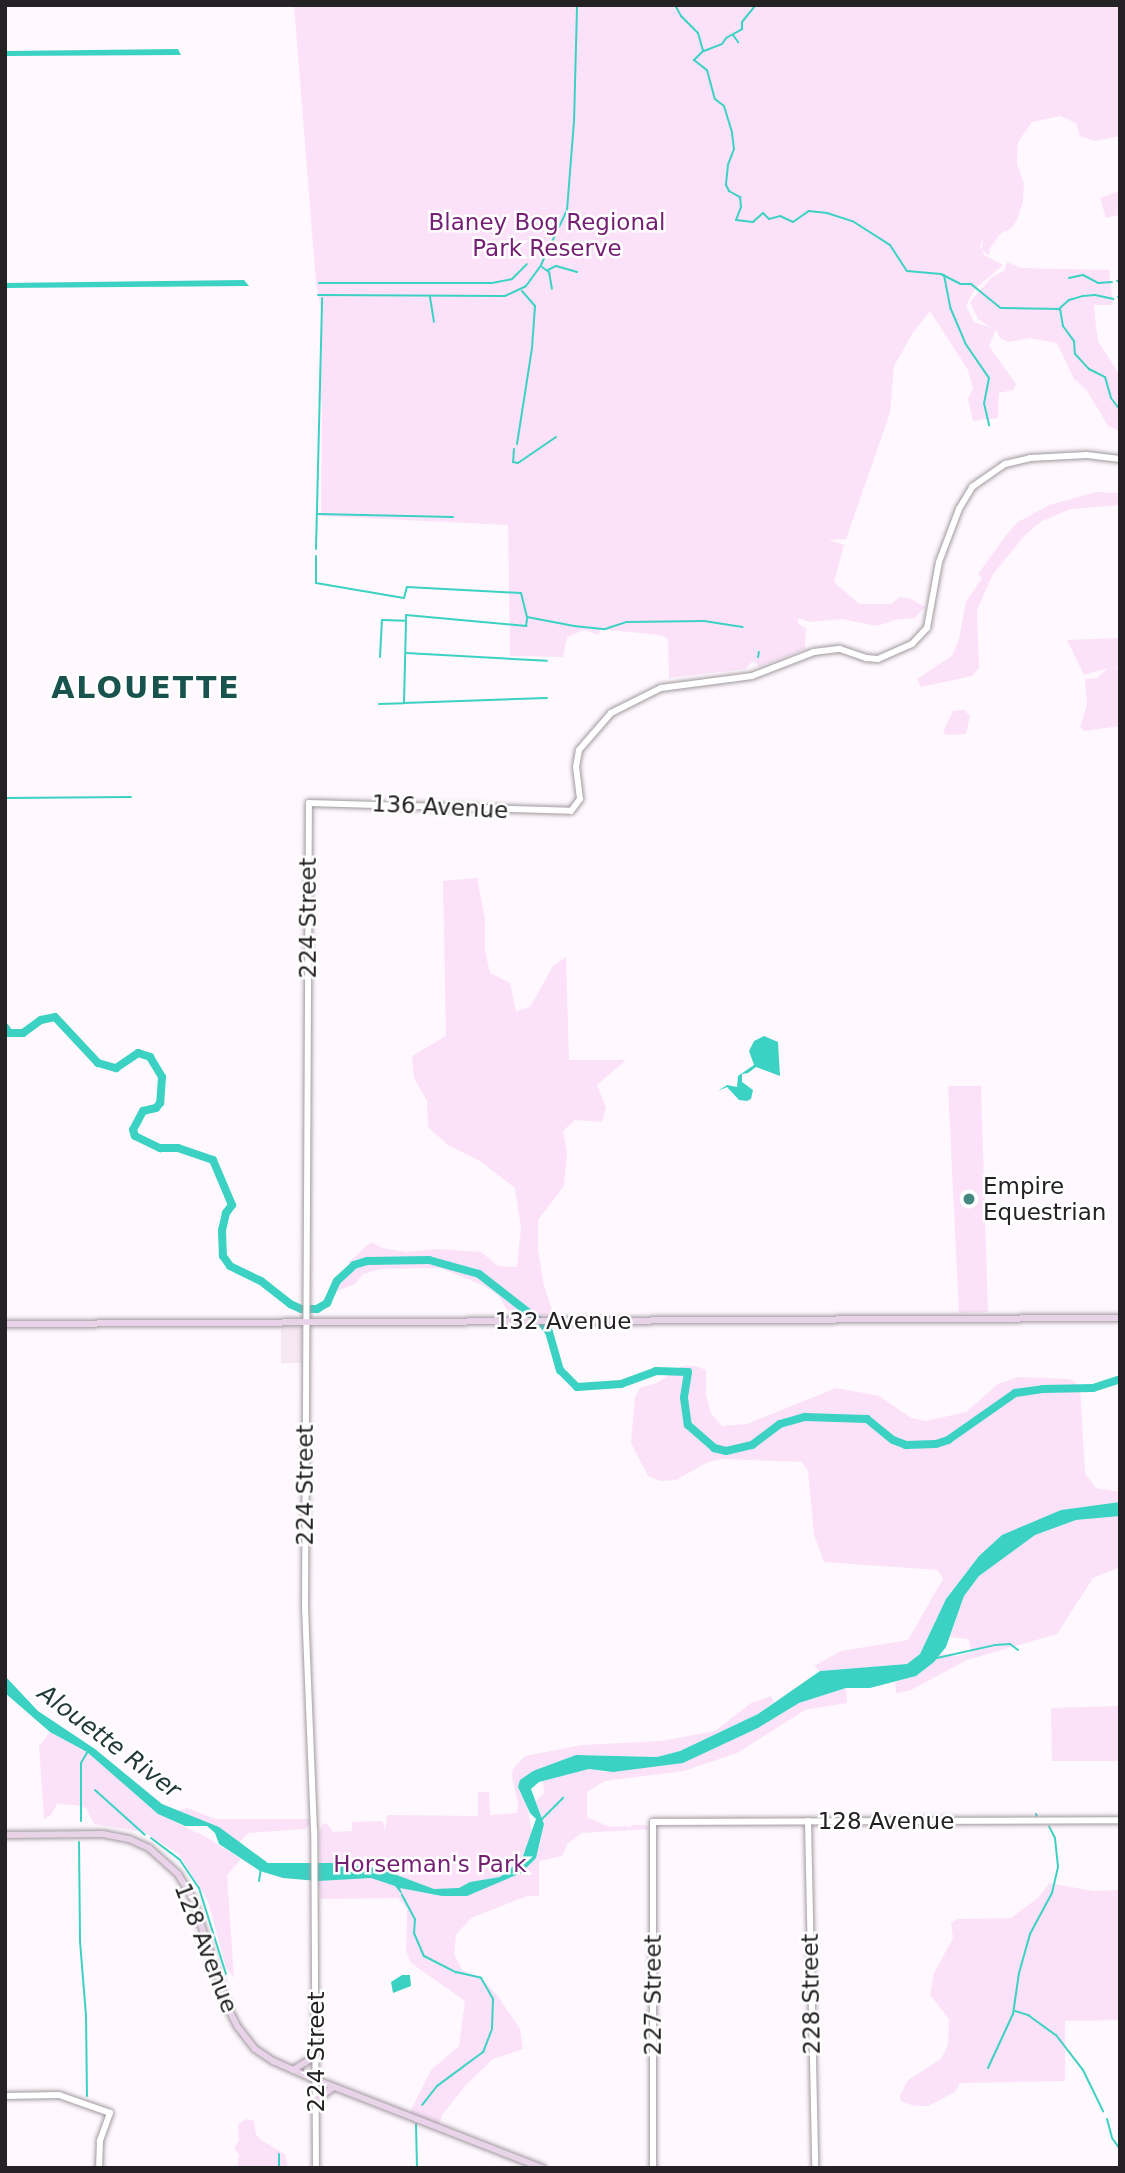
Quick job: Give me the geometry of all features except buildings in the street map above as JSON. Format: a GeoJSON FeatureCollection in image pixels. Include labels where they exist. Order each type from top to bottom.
{"type":"FeatureCollection","features":[{"type":"Feature","properties":{"kind":"main road","name":"132 Avenue"},"geometry":{"type":"LineString","coordinates":[[5,1324],[308,1318],[556,1321],[1120,1318]]}},
{"type":"Feature","properties":{"kind":"main road","name":"128 Avenue"},"geometry":{"type":"LineString","coordinates":[[5,1835],[116,1836],[149,1848],[164,1860],[192,1897],[225,2000],[237,2026],[255,2049],[315,2080],[543,2168]]}},
{"type":"Feature","properties":{"kind":"main road"},"geometry":{"type":"LineString","coordinates":[[293,2070],[315,2056]]}},
{"type":"Feature","properties":{"kind":"main road"},"geometry":{"type":"LineString","coordinates":[[316,2099],[334,2087]]}},
{"type":"Feature","properties":{"kind":"street","name":"136 Avenue"},"geometry":{"type":"LineString","coordinates":[[309,803],[571,811],[580,799],[576,767],[579,750],[611,713],[661,688],[752,676],[814,652],[840,649],[866,659],[877,659],[912,644],[928,628],[939,562],[959,509],[972,487],[1005,464],[1030,458],[1087,455],[1120,458]]}},
{"type":"Feature","properties":{"kind":"street","name":"224 Street"},"geometry":{"type":"LineString","coordinates":[[309,803],[305,1608],[315,1881],[316,2168]]}},
{"type":"Feature","properties":{"kind":"street","name":"128 Avenue"},"geometry":{"type":"LineString","coordinates":[[653,1822],[1120,1819]]}},
{"type":"Feature","properties":{"kind":"street","name":"228 Street"},"geometry":{"type":"LineString","coordinates":[[808,1821],[815,2168]]}},
{"type":"Feature","properties":{"kind":"street","name":"227 Street"},"geometry":{"type":"LineString","coordinates":[[653,1822],[653,2168]]}},
{"type":"Feature","properties":{"kind":"street"},"geometry":{"type":"LineString","coordinates":[[5,2096],[59,2095],[110,2113],[100,2141],[99,2168]]}},
{"type":"Feature","properties":{"kind":"shaded area"},"geometry":{"type":"Polygon","coordinates":[[[178,49],[181,55],[5,56],[5,51],[178,49]]]}},
{"type":"Feature","properties":{"kind":"shaded area"},"geometry":{"type":"Polygon","coordinates":[[[244,280],[249,286],[5,288],[5,283],[244,280]]]}},
{"type":"Feature","properties":{"kind":"shaded area"},"geometry":{"type":"Polygon","coordinates":[[[764,1036],[778,1042],[780,1076],[756,1067],[742,1074],[742,1082],[753,1090],[751,1099],[747,1101],[739,1100],[727,1087],[718,1091],[727,1085],[737,1087],[738,1076],[754,1065],[749,1051],[754,1041],[764,1036]]]}},
{"type":"Feature","properties":{"kind":"shaded area"},"geometry":{"type":"Polygon","coordinates":[[[281,1325],[302,1327],[302,1363],[281,1363],[281,1325]]]}},
{"type":"Feature","properties":{"kind":"shaded area"},"geometry":{"type":"Polygon","coordinates":[[[1120,1502],[1120,1516],[1076,1520],[1035,1535],[979,1576],[964,1596],[946,1647],[934,1662],[916,1676],[870,1688],[846,1688],[799,1703],[758,1728],[683,1763],[613,1772],[589,1769],[539,1782],[531,1789],[544,1824],[536,1858],[521,1873],[467,1896],[442,1896],[400,1888],[403,1896],[395,1886],[371,1878],[318,1881],[283,1878],[260,1871],[219,1844],[215,1833],[207,1826],[185,1826],[158,1814],[87,1752],[50,1732],[5,1693],[5,1676],[38,1711],[95,1749],[162,1804],[219,1827],[268,1863],[331,1863],[378,1868],[434,1889],[459,1888],[470,1882],[500,1877],[522,1859],[536,1819],[530,1813],[518,1787],[520,1780],[533,1771],[576,1755],[657,1757],[680,1751],[758,1714],[820,1671],[907,1664],[920,1654],[946,1599],[979,1556],[1002,1535],[1061,1510],[1120,1502]]]}},
{"type":"Feature","properties":{"kind":"shaded area"},"geometry":{"type":"Polygon","coordinates":[[[402,1975],[410,1975],[411,1986],[393,1993],[391,1982],[402,1975]]]}},
{"type":"Feature","properties":{"kind":"green space","name":"Blaney Bog Regional Park Reserve"},"geometry":{"type":"Polygon","coordinates":[[[294,5],[1120,5],[1120,136],[1096,141],[1080,136],[1076,123],[1060,116],[1032,122],[1018,142],[1017,164],[1024,184],[1023,201],[1017,220],[1011,229],[1001,233],[990,248],[989,256],[982,250],[983,238],[980,246],[984,255],[1003,265],[974,290],[966,306],[974,322],[992,328],[978,319],[970,302],[992,277],[1005,270],[1007,262],[1021,268],[1109,270],[1113,305],[1094,305],[1098,341],[1120,376],[1120,431],[1108,426],[1086,389],[1074,379],[1057,343],[1030,338],[1008,342],[1001,339],[996,330],[989,346],[1016,384],[1013,390],[999,393],[998,418],[973,421],[968,399],[973,388],[968,370],[930,311],[912,334],[894,366],[890,413],[846,539],[829,540],[844,545],[834,582],[859,604],[891,604],[900,597],[909,598],[925,607],[915,618],[895,620],[877,626],[842,619],[809,622],[798,618],[798,624],[806,628],[805,649],[758,667],[757,663],[752,662],[745,669],[669,678],[668,639],[660,635],[600,629],[599,635],[584,630],[567,637],[563,657],[510,656],[508,525],[321,516],[322,401],[318,401],[322,315],[316,283],[294,5]]]}},
{"type":"Feature","properties":{"kind":"green space"},"geometry":{"type":"Polygon","coordinates":[[[1120,191],[1120,215],[1106,218],[1100,198],[1120,191]]]}},
{"type":"Feature","properties":{"kind":"green space"},"geometry":{"type":"Polygon","coordinates":[[[1096,492],[1120,493],[1120,505],[1071,509],[1042,521],[1026,534],[993,574],[977,610],[979,668],[972,676],[921,687],[917,679],[952,656],[959,639],[966,602],[982,578],[978,574],[1007,534],[1018,522],[1049,505],[1096,492]]]}},
{"type":"Feature","properties":{"kind":"green space"},"geometry":{"type":"Polygon","coordinates":[[[1120,638],[1120,667],[1112,667],[1120,668],[1120,726],[1085,731],[1080,727],[1087,705],[1085,679],[1097,678],[1108,668],[1084,675],[1067,640],[1120,638]]]}},
{"type":"Feature","properties":{"kind":"green space"},"geometry":{"type":"Polygon","coordinates":[[[964,710],[970,716],[966,734],[946,735],[943,732],[953,711],[964,710]]]}},
{"type":"Feature","properties":{"kind":"green space"},"geometry":{"type":"Polygon","coordinates":[[[477,878],[485,919],[485,951],[490,973],[510,983],[516,1011],[530,1007],[553,966],[566,957],[569,1060],[626,1060],[597,1085],[606,1108],[602,1122],[575,1120],[563,1131],[567,1153],[564,1186],[538,1220],[538,1250],[544,1286],[556,1321],[514,1321],[498,1295],[482,1285],[440,1268],[381,1269],[363,1274],[355,1284],[335,1292],[350,1261],[371,1242],[382,1248],[406,1252],[437,1249],[481,1252],[498,1266],[517,1267],[521,1228],[515,1188],[480,1161],[448,1145],[428,1127],[427,1101],[414,1078],[412,1056],[446,1036],[443,881],[477,878]]]}},
{"type":"Feature","properties":{"kind":"green space","name":"Empire Equestrian"},"geometry":{"type":"Polygon","coordinates":[[[948,1086],[981,1086],[988,1312],[959,1313],[948,1086]]]}},
{"type":"Feature","properties":{"kind":"green space"},"geometry":{"type":"Polygon","coordinates":[[[682,1366],[695,1366],[706,1370],[706,1395],[711,1414],[722,1426],[747,1424],[836,1388],[879,1396],[911,1418],[926,1421],[966,1412],[998,1384],[1018,1377],[1070,1379],[1080,1386],[1085,1473],[1096,1488],[1120,1492],[1120,1502],[1061,1510],[979,1556],[946,1599],[920,1654],[907,1664],[820,1671],[814,1666],[841,1651],[908,1640],[943,1579],[938,1570],[824,1562],[814,1535],[808,1471],[802,1462],[722,1459],[708,1462],[676,1480],[660,1481],[648,1476],[631,1443],[635,1397],[640,1388],[657,1383],[682,1366]]]}},
{"type":"Feature","properties":{"kind":"green space"},"geometry":{"type":"Polygon","coordinates":[[[1120,1516],[1120,1567],[1093,1578],[1057,1634],[967,1660],[909,1691],[896,1693],[895,1682],[916,1676],[941,1654],[959,1656],[972,1652],[968,1639],[950,1637],[964,1596],[979,1576],[999,1560],[1035,1535],[1076,1520],[1120,1516]]]}},
{"type":"Feature","properties":{"kind":"green space","name":"Horseman's Park"},"geometry":{"type":"Polygon","coordinates":[[[846,1688],[847,1703],[805,1710],[737,1753],[684,1771],[605,1781],[587,1792],[587,1817],[610,1827],[646,1825],[649,1829],[582,1833],[568,1843],[562,1856],[539,1861],[539,1896],[527,1896],[471,1918],[456,1935],[454,1954],[462,1970],[481,1978],[497,1995],[520,2029],[523,2049],[493,2059],[466,2085],[442,2115],[439,2126],[409,2114],[431,2070],[459,2046],[465,2001],[411,1963],[406,1951],[407,1908],[398,1898],[321,1899],[318,1881],[321,1880],[319,1833],[322,1825],[327,1823],[333,1832],[352,1831],[352,1822],[383,1821],[385,1831],[387,1815],[478,1816],[478,1792],[489,1792],[490,1815],[517,1813],[518,1804],[512,1776],[513,1769],[525,1756],[582,1745],[661,1741],[715,1731],[751,1703],[771,1696],[774,1702],[758,1714],[680,1751],[657,1757],[577,1755],[552,1765],[520,1792],[527,1803],[531,1829],[538,1830],[539,1848],[544,1824],[536,1801],[544,1793],[543,1781],[589,1769],[604,1772],[683,1763],[758,1728],[799,1703],[846,1688]]]}},
{"type":"Feature","properties":{"kind":"green space"},"geometry":{"type":"Polygon","coordinates":[[[1120,1706],[1120,1761],[1052,1761],[1051,1708],[1120,1706]]]}},
{"type":"Feature","properties":{"kind":"green space"},"geometry":{"type":"Polygon","coordinates":[[[50,1732],[87,1752],[158,1814],[206,1837],[241,1859],[227,1875],[234,1978],[226,1968],[208,1901],[179,1854],[144,1832],[94,1824],[86,1808],[76,1805],[57,1804],[51,1815],[44,1819],[39,1746],[50,1732]]]}},
{"type":"Feature","properties":{"kind":"green space"},"geometry":{"type":"Polygon","coordinates":[[[187,1808],[215,1819],[311,1819],[311,1822],[305,1829],[248,1833],[238,1844],[219,1827],[177,1811],[187,1808]]]}},
{"type":"Feature","properties":{"kind":"green space"},"geometry":{"type":"Polygon","coordinates":[[[1049,1883],[1093,1891],[1120,1890],[1120,2020],[1065,2021],[1065,2081],[960,2083],[955,2092],[928,2106],[914,2106],[901,2101],[900,2096],[908,2080],[941,2059],[948,2045],[949,2019],[930,1995],[934,1973],[953,1938],[951,1923],[958,1919],[1011,1918],[1039,1897],[1049,1883]]]}},
{"type":"Feature","properties":{"kind":"green space"},"geometry":{"type":"Polygon","coordinates":[[[246,2119],[254,2121],[256,2135],[261,2140],[285,2154],[288,2168],[237,2168],[239,2155],[234,2148],[239,2141],[238,2124],[246,2119]]]}},
{"type":"Feature","properties":{"kind":"waterway"},"geometry":{"type":"LineString","coordinates":[[318,295],[505,296],[526,286],[541,265],[567,210],[574,122],[577,5]]}},
{"type":"Feature","properties":{"kind":"waterway"},"geometry":{"type":"LineString","coordinates":[[675,5],[681,16],[698,33],[703,51],[694,60],[707,70],[715,99],[724,106],[732,133],[734,149],[728,165],[726,185],[729,191],[740,197],[741,207],[736,220],[753,222],[763,213],[769,219],[780,216],[793,222],[809,211],[827,213],[854,222],[890,245],[907,271],[941,274],[961,284],[971,284],[1001,308],[1060,309],[1063,326],[1074,341],[1075,354],[1089,369],[1105,377],[1111,398],[1120,410]]}},
{"type":"Feature","properties":{"kind":"waterway"},"geometry":{"type":"LineString","coordinates":[[704,51],[722,44],[726,38],[742,29],[742,22],[756,5]]}},
{"type":"Feature","properties":{"kind":"waterway"},"geometry":{"type":"LineString","coordinates":[[733,35],[738,42]]}},
{"type":"Feature","properties":{"kind":"waterway"},"geometry":{"type":"LineString","coordinates":[[319,283],[492,283],[512,279],[527,264]]}},
{"type":"Feature","properties":{"kind":"waterway"},"geometry":{"type":"LineString","coordinates":[[548,270],[556,266],[577,272]]}},
{"type":"Feature","properties":{"kind":"waterway"},"geometry":{"type":"LineString","coordinates":[[542,267],[549,272],[552,289]]}},
{"type":"Feature","properties":{"kind":"waterway"},"geometry":{"type":"LineString","coordinates":[[944,275],[950,307],[965,343],[989,378],[984,403],[989,425]]}},
{"type":"Feature","properties":{"kind":"waterway"},"geometry":{"type":"LineString","coordinates":[[1069,278],[1083,275],[1098,283],[1112,282]]}},
{"type":"Feature","properties":{"kind":"waterway"},"geometry":{"type":"LineString","coordinates":[[517,444],[532,348],[535,306],[522,291]]}},
{"type":"Feature","properties":{"kind":"waterway"},"geometry":{"type":"LineString","coordinates":[[1060,308],[1069,300],[1083,296],[1095,295],[1114,299]]}},
{"type":"Feature","properties":{"kind":"waterway"},"geometry":{"type":"LineString","coordinates":[[430,297],[434,322]]}},
{"type":"Feature","properties":{"kind":"waterway"},"geometry":{"type":"LineString","coordinates":[[316,549],[322,298]]}},
{"type":"Feature","properties":{"kind":"waterway"},"geometry":{"type":"LineString","coordinates":[[514,449],[513,462],[518,463],[556,437]]}},
{"type":"Feature","properties":{"kind":"waterway"},"geometry":{"type":"LineString","coordinates":[[318,514],[453,517]]}},
{"type":"Feature","properties":{"kind":"waterway"},"geometry":{"type":"LineString","coordinates":[[316,556],[316,583],[404,598],[407,587],[521,593],[527,617],[574,626],[605,629],[627,622],[704,621],[743,627]]}},
{"type":"Feature","properties":{"kind":"waterway"},"geometry":{"type":"LineString","coordinates":[[380,657],[382,620],[406,621],[406,615],[526,626],[527,619]]}},
{"type":"Feature","properties":{"kind":"waterway"},"geometry":{"type":"LineString","coordinates":[[379,704],[404,703],[406,622]]}},
{"type":"Feature","properties":{"kind":"waterway"},"geometry":{"type":"LineString","coordinates":[[758,657],[759,652]]}},
{"type":"Feature","properties":{"kind":"waterway"},"geometry":{"type":"LineString","coordinates":[[406,653],[547,661]]}},
{"type":"Feature","properties":{"kind":"waterway"},"geometry":{"type":"LineString","coordinates":[[404,703],[547,698]]}},
{"type":"Feature","properties":{"kind":"waterway"},"geometry":{"type":"LineString","coordinates":[[5,798],[131,797]]}},
{"type":"Feature","properties":{"kind":"waterway"},"geometry":{"type":"LineString","coordinates":[[5,1027],[9,1033],[23,1033],[41,1020],[55,1017],[98,1063],[116,1068],[138,1053],[150,1057],[162,1077],[160,1103],[156,1108],[143,1111],[133,1130],[135,1136],[160,1148],[178,1148],[213,1160],[232,1205],[226,1213],[222,1230],[223,1256],[230,1266],[261,1281],[290,1304],[301,1309],[317,1309],[327,1303],[337,1281],[354,1265],[367,1261],[429,1260],[479,1274],[542,1323],[549,1332],[560,1370],[577,1387],[621,1384],[656,1371],[688,1372],[684,1398],[688,1425],[714,1448],[726,1451],[752,1445],[780,1424],[805,1417],[867,1419],[893,1440],[906,1445],[936,1444],[948,1440],[1015,1393],[1043,1389],[1093,1388],[1120,1379]]}},
{"type":"Feature","properties":{"kind":"waterway"},"geometry":{"type":"LineString","coordinates":[[937,1658],[995,1645],[1010,1644],[1018,1650]]}},
{"type":"Feature","properties":{"kind":"waterway","name":"Alouette River"},"geometry":{"type":"LineString","coordinates":[[81,1821],[81,1763],[88,1751]]}},
{"type":"Feature","properties":{"kind":"waterway"},"geometry":{"type":"LineString","coordinates":[[95,1790],[145,1835]]}},
{"type":"Feature","properties":{"kind":"waterway"},"geometry":{"type":"LineString","coordinates":[[542,1819],[563,1798]]}},
{"type":"Feature","properties":{"kind":"waterway"},"geometry":{"type":"LineString","coordinates":[[988,2068],[1013,2014],[1019,1973],[1030,1934],[1052,1893],[1058,1867],[1055,1838],[1049,1826]]}},
{"type":"Feature","properties":{"kind":"waterway"},"geometry":{"type":"LineString","coordinates":[[151,1838],[180,1860],[199,1888],[226,1974]]}},
{"type":"Feature","properties":{"kind":"waterway"},"geometry":{"type":"LineString","coordinates":[[79,1842],[80,1941],[86,2016],[87,2096]]}},
{"type":"Feature","properties":{"kind":"waterway"},"geometry":{"type":"LineString","coordinates":[[259,1881],[261,1869]]}},
{"type":"Feature","properties":{"kind":"waterway"},"geometry":{"type":"LineString","coordinates":[[402,1895],[415,1919],[414,1933],[424,1956],[456,1972],[481,1978],[493,1999],[492,2029],[483,2052],[437,2086],[422,2105]]}},
{"type":"Feature","properties":{"kind":"waterway"},"geometry":{"type":"LineString","coordinates":[[1015,2011],[1028,2015],[1056,2035],[1083,2070],[1103,2111]]}},
{"type":"Feature","properties":{"kind":"waterway"},"geometry":{"type":"LineString","coordinates":[[1107,2119],[1112,2138],[1120,2149]]}},
{"type":"Feature","properties":{"kind":"waterway"},"geometry":{"type":"LineString","coordinates":[[416,2124],[417,2168]]}},
{"type":"Feature","properties":{"kind":"waterway"},"geometry":{"type":"LineString","coordinates":[[279,2154],[279,2168]]}},
{"type":"Feature","properties":{"kind":"place","name":"Empire Equestrian"},"geometry":{"type":"Point","coordinates":[969,1199]}},
{"type":"Feature","properties":{"kind":"district","name":"ALOUETTE"},"geometry":{"type":"Point","coordinates":[146,688]}}]}
